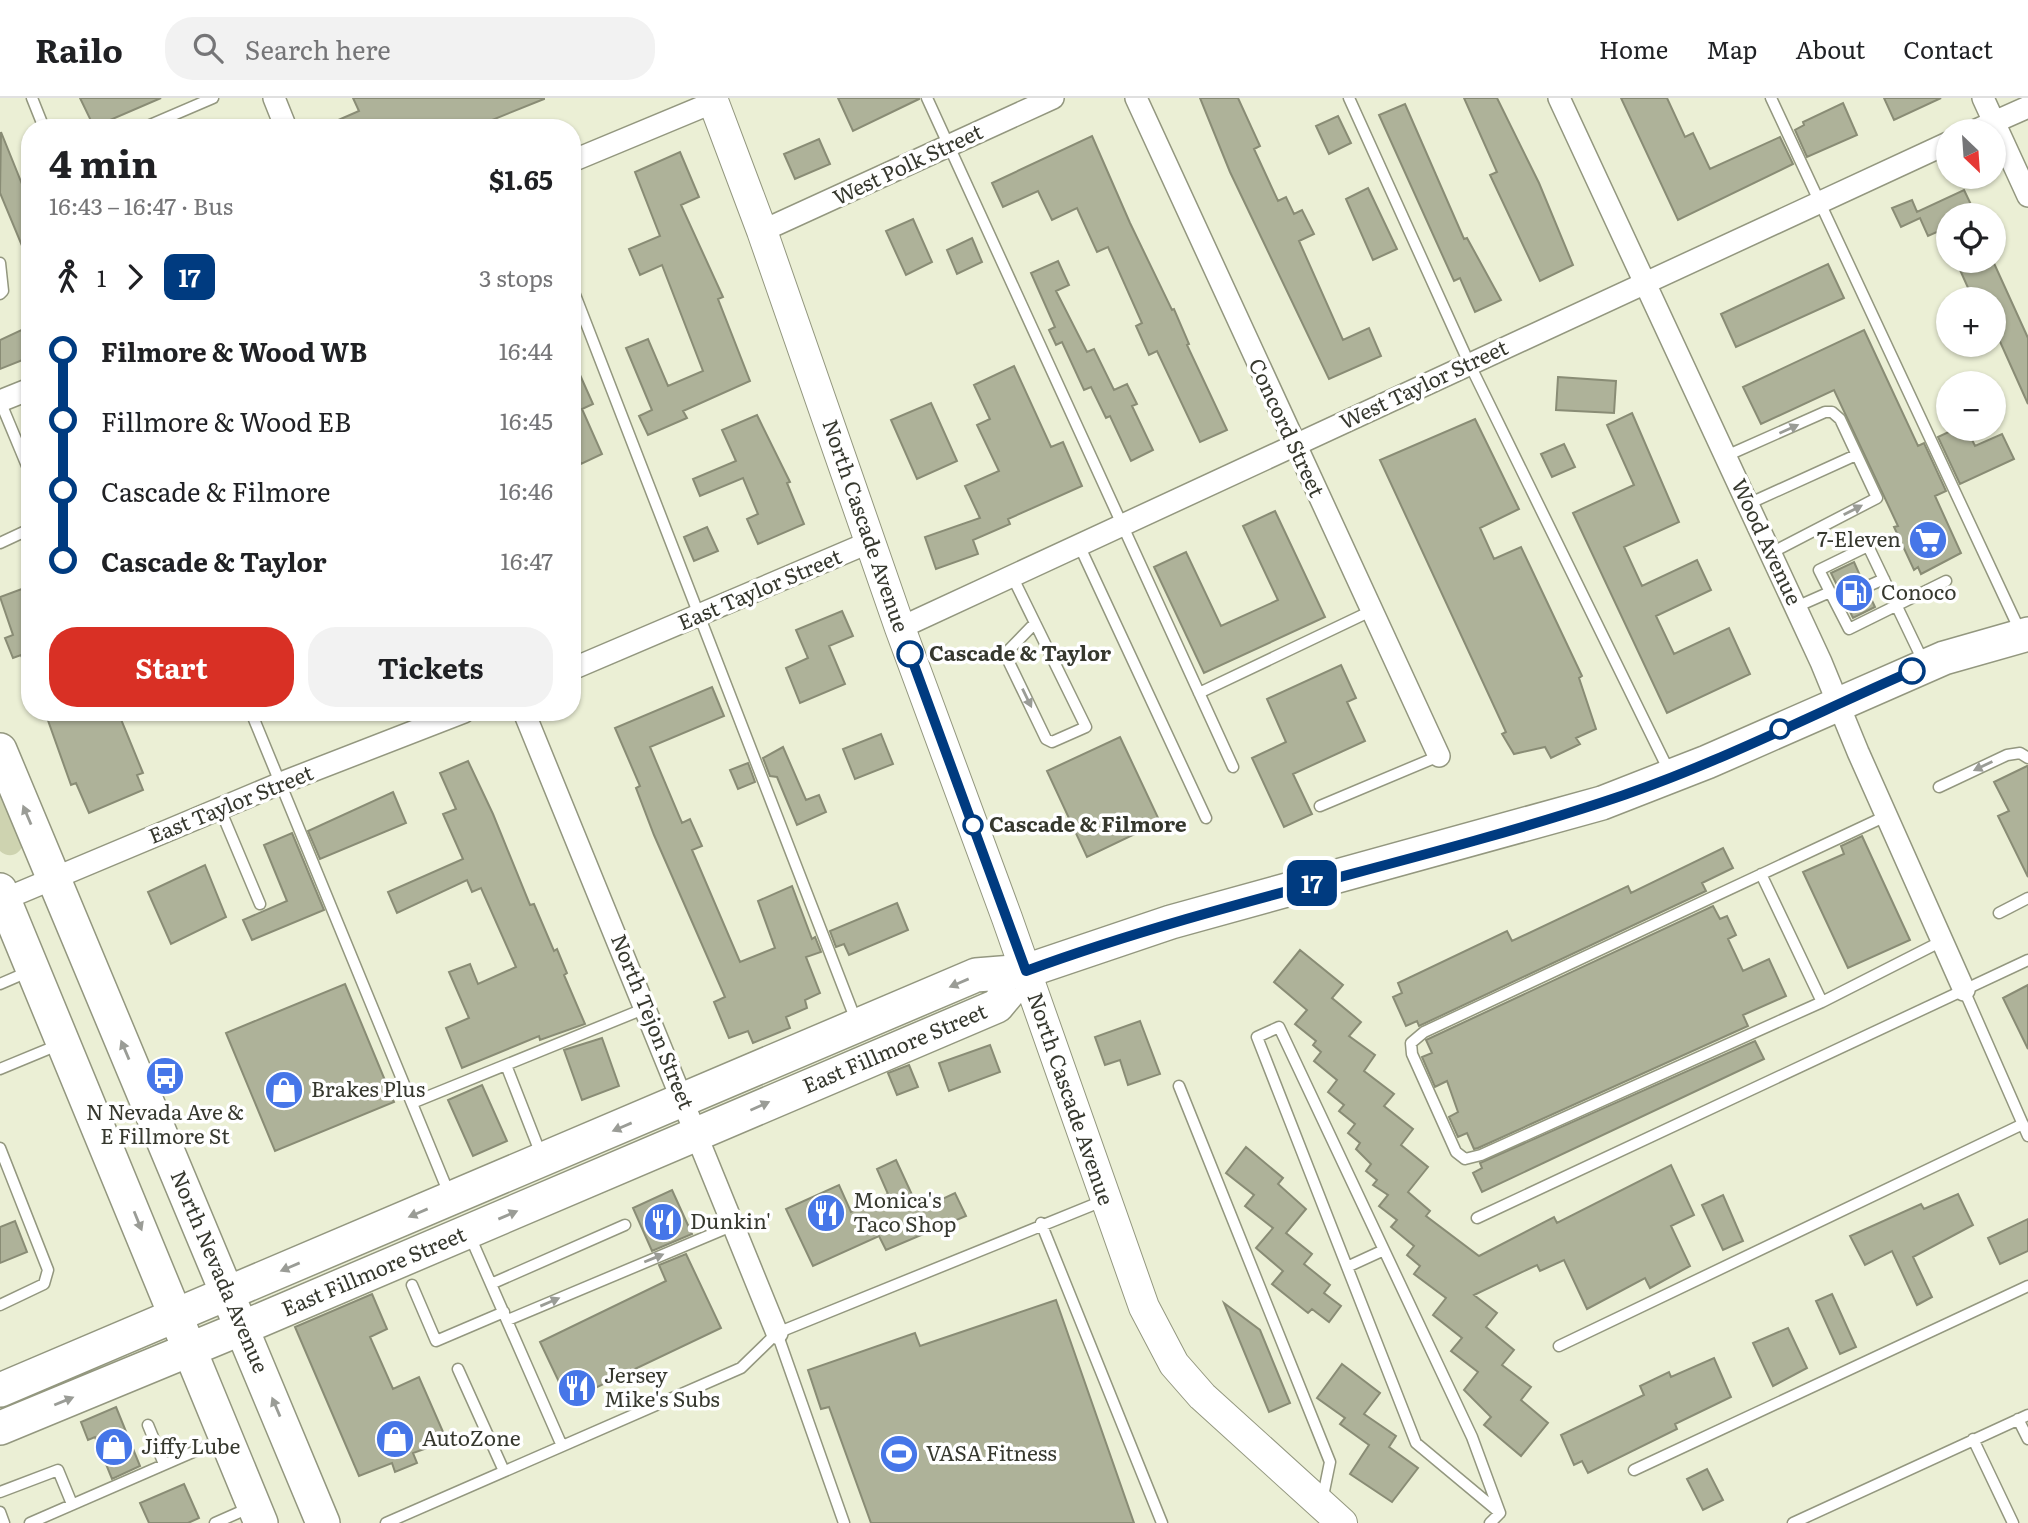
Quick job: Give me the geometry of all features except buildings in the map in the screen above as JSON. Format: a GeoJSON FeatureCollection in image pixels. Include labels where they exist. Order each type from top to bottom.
{"type":"FeatureCollection","features":[{"type":"Feature","properties":{"kind":"main road","name":"North Cascade Avenue"},"geometry":{"type":"LineString","coordinates":[[713,100],[1144,1307],[1174,1364],[1202,1396],[1332,1513]]}},
{"type":"Feature","properties":{"kind":"main road"},"geometry":{"type":"LineString","coordinates":[[1026,971],[1171,922],[1548,819],[1672,777],[1925,665],[2025,635]]}},
{"type":"Feature","properties":{"kind":"main road","name":"North Nevada Avenue"},"geometry":{"type":"LineString","coordinates":[[0,750],[323,1523]]}},
{"type":"Feature","properties":{"kind":"main road"},"geometry":{"type":"LineString","coordinates":[[1,897],[34,970],[258,1514]]}},
{"type":"Feature","properties":{"kind":"main road","name":"East Fillmore Street"},"geometry":{"type":"LineString","coordinates":[[0,1390],[976,975],[1026,971]]}},
{"type":"Feature","properties":{"kind":"main road","name":"East Fillmore Street"},"geometry":{"type":"LineString","coordinates":[[0,1428],[242,1328],[997,1006],[1026,971]]}},
{"type":"Feature","properties":{"kind":"street"},"geometry":{"type":"LineString","coordinates":[[274,98],[282,119]]}},
{"type":"Feature","properties":{"kind":"street","name":"West Polk Street"},"geometry":{"type":"LineString","coordinates":[[762,231],[1053,98]]}},
{"type":"Feature","properties":{"kind":"street","name":"Concord Street"},"geometry":{"type":"LineString","coordinates":[[1136,98],[1439,756]]}},
{"type":"Feature","properties":{"kind":"street","name":"Wood Avenue"},"geometry":{"type":"LineString","coordinates":[[1559,98],[1796,607],[1964,989]]}},
{"type":"Feature","properties":{"kind":"street"},"geometry":{"type":"LineString","coordinates":[[1983,98],[1993,119]]}},
{"type":"Feature","properties":{"kind":"street"},"geometry":{"type":"LineString","coordinates":[[581,157],[713,100]]}},
{"type":"Feature","properties":{"kind":"street"},"geometry":{"type":"LineString","coordinates":[[2001,119],[2028,107]]}},
{"type":"Feature","properties":{"kind":"street","name":"West Taylor Street"},"geometry":{"type":"LineString","coordinates":[[900,628],[1936,148]]}},
{"type":"Feature","properties":{"kind":"street"},"geometry":{"type":"LineString","coordinates":[[2006,148],[2028,196]]}},
{"type":"Feature","properties":{"kind":"street"},"geometry":{"type":"LineString","coordinates":[[0,401],[21,393]]}},
{"type":"Feature","properties":{"kind":"street","name":"East Taylor Street"},"geometry":{"type":"LineString","coordinates":[[581,665],[870,542]]}},
{"type":"Feature","properties":{"kind":"street","name":"East Taylor Street"},"geometry":{"type":"LineString","coordinates":[[1,897],[441,721]]}},
{"type":"Feature","properties":{"kind":"street","name":"North Tejon Street"},"geometry":{"type":"LineString","coordinates":[[528,721],[777,1333]]}},
{"type":"Feature","properties":{"kind":"lane"},"geometry":{"type":"LineString","coordinates":[[32,98],[40,119]]}},
{"type":"Feature","properties":{"kind":"lane"},"geometry":{"type":"LineString","coordinates":[[164,119],[213,98]]}},
{"type":"Feature","properties":{"kind":"lane"},"geometry":{"type":"LineString","coordinates":[[927,98],[1233,767]]}},
{"type":"Feature","properties":{"kind":"lane"},"geometry":{"type":"LineString","coordinates":[[1349,98],[1469,363],[1672,777]]}},
{"type":"Feature","properties":{"kind":"lane"},"geometry":{"type":"LineString","coordinates":[[1771,98],[2025,635]]}},
{"type":"Feature","properties":{"kind":"lane"},"geometry":{"type":"LineString","coordinates":[[0,263],[3,291],[0,295]]}},
{"type":"Feature","properties":{"kind":"lane"},"geometry":{"type":"LineString","coordinates":[[581,311],[858,1025]]}},
{"type":"Feature","properties":{"kind":"lane"},"geometry":{"type":"LineString","coordinates":[[0,401],[21,451]]}},
{"type":"Feature","properties":{"kind":"lane"},"geometry":{"type":"LineString","coordinates":[[1726,457],[1825,412],[1832,412],[1840,419],[1877,498],[1771,553]]}},
{"type":"Feature","properties":{"kind":"lane"},"geometry":{"type":"LineString","coordinates":[[1748,504],[1856,454]]}},
{"type":"Feature","properties":{"kind":"lane"},"geometry":{"type":"LineString","coordinates":[[0,543],[21,533]]}},
{"type":"Feature","properties":{"kind":"lane"},"geometry":{"type":"LineString","coordinates":[[1079,545],[1206,818]]}},
{"type":"Feature","properties":{"kind":"lane"},"geometry":{"type":"LineString","coordinates":[[1925,665],[1898,606],[1868,546],[1819,570],[1836,597],[1849,629],[1898,606],[1947,581]]}},
{"type":"Feature","properties":{"kind":"lane"},"geometry":{"type":"LineString","coordinates":[[1012,576],[1086,727],[1052,742],[1046,739],[1005,654],[1035,623]]}},
{"type":"Feature","properties":{"kind":"lane"},"geometry":{"type":"LineString","coordinates":[[1866,587],[1884,579]]}},
{"type":"Feature","properties":{"kind":"lane"},"geometry":{"type":"LineString","coordinates":[[1796,607],[1836,597]]}},
{"type":"Feature","properties":{"kind":"lane"},"geometry":{"type":"LineString","coordinates":[[1199,693],[1371,611]]}},
{"type":"Feature","properties":{"kind":"lane"},"geometry":{"type":"LineString","coordinates":[[255,721],[451,1199]]}},
{"type":"Feature","properties":{"kind":"lane"},"geometry":{"type":"LineString","coordinates":[[1939,787],[2007,754],[2020,753],[2028,758]]}},
{"type":"Feature","properties":{"kind":"lane"},"geometry":{"type":"LineString","coordinates":[[1321,806],[1439,756]]}},
{"type":"Feature","properties":{"kind":"lane"},"geometry":{"type":"LineString","coordinates":[[220,809],[260,904]]}},
{"type":"Feature","properties":{"kind":"lane"},"geometry":{"type":"LineString","coordinates":[[1886,816],[1424,1032],[1411,1043],[1412,1054],[1456,1152],[1465,1159],[1481,1154],[1822,1002],[1942,940]]}},
{"type":"Feature","properties":{"kind":"lane"},"geometry":{"type":"LineString","coordinates":[[1762,874],[1822,1002]]}},
{"type":"Feature","properties":{"kind":"lane"},"geometry":{"type":"LineString","coordinates":[[1998,913],[2028,898]]}},
{"type":"Feature","properties":{"kind":"lane"},"geometry":{"type":"LineString","coordinates":[[1477,1218],[2028,960]]}},
{"type":"Feature","properties":{"kind":"lane"},"geometry":{"type":"LineString","coordinates":[[0,984],[34,970]]}},
{"type":"Feature","properties":{"kind":"lane"},"geometry":{"type":"LineString","coordinates":[[1964,989],[2028,1136]]}},
{"type":"Feature","properties":{"kind":"lane"},"geometry":{"type":"LineString","coordinates":[[412,1103],[646,1008]]}},
{"type":"Feature","properties":{"kind":"lane"},"geometry":{"type":"LineString","coordinates":[[1279,1027],[1472,1437],[1500,1513],[1416,1443],[1257,1037],[1279,1027]]}},
{"type":"Feature","properties":{"kind":"lane"},"geometry":{"type":"LineString","coordinates":[[0,1069],[64,1043]]}},
{"type":"Feature","properties":{"kind":"lane"},"geometry":{"type":"LineString","coordinates":[[506,1065],[544,1160]]}},
{"type":"Feature","properties":{"kind":"lane"},"geometry":{"type":"LineString","coordinates":[[1180,1086],[1330,1462],[1332,1513]]}},
{"type":"Feature","properties":{"kind":"lane"},"geometry":{"type":"LineString","coordinates":[[1559,1346],[2023,1124]]}},
{"type":"Feature","properties":{"kind":"lane"},"geometry":{"type":"LineString","coordinates":[[0,1148],[48,1270],[44,1284],[0,1305]]}},
{"type":"Feature","properties":{"kind":"lane"},"geometry":{"type":"LineString","coordinates":[[386,1523],[741,1368],[777,1333],[1041,1223],[1105,1200]]}},
{"type":"Feature","properties":{"kind":"lane"},"geometry":{"type":"LineString","coordinates":[[1041,1223],[1162,1523]]}},
{"type":"Feature","properties":{"kind":"lane"},"geometry":{"type":"LineString","coordinates":[[491,1284],[625,1224]]}},
{"type":"Feature","properties":{"kind":"lane"},"geometry":{"type":"LineString","coordinates":[[412,1285],[436,1341],[734,1225]]}},
{"type":"Feature","properties":{"kind":"lane"},"geometry":{"type":"LineString","coordinates":[[468,1232],[562,1446]]}},
{"type":"Feature","properties":{"kind":"lane"},"geometry":{"type":"LineString","coordinates":[[1347,1267],[1384,1250]]}},
{"type":"Feature","properties":{"kind":"lane"},"geometry":{"type":"LineString","coordinates":[[1634,1470],[2028,1286]]}},
{"type":"Feature","properties":{"kind":"lane"},"geometry":{"type":"LineString","coordinates":[[777,1333],[844,1523]]}},
{"type":"Feature","properties":{"kind":"lane"},"geometry":{"type":"LineString","coordinates":[[458,1369],[504,1471]]}},
{"type":"Feature","properties":{"kind":"lane"},"geometry":{"type":"LineString","coordinates":[[1793,1523],[2023,1417],[2028,1439]]}},
{"type":"Feature","properties":{"kind":"lane"},"geometry":{"type":"LineString","coordinates":[[148,1425],[164,1464]]}},
{"type":"Feature","properties":{"kind":"lane"},"geometry":{"type":"LineString","coordinates":[[30,1523],[228,1437]]}},
{"type":"Feature","properties":{"kind":"lane"},"geometry":{"type":"LineString","coordinates":[[1973,1439],[2013,1523]]}},
{"type":"Feature","properties":{"kind":"lane"},"geometry":{"type":"LineString","coordinates":[[0,1492],[58,1471],[72,1504]]}},
{"type":"Feature","properties":{"kind":"lane"},"geometry":{"type":"LineString","coordinates":[[0,1513],[4,1523]]}},
{"type":"Feature","properties":{"kind":"lane"},"geometry":{"type":"LineString","coordinates":[[1490,1523],[1500,1513]]}},
{"type":"Feature","properties":{"kind":"lane"},"geometry":{"type":"LineString","coordinates":[[215,1523],[258,1514]]}},
{"type":"Feature","properties":{"kind":"green space"},"geometry":{"type":"Polygon","coordinates":[[[0,782],[23,845],[13,855],[0,851],[0,782]]]}},
{"type":"Feature","properties":{"kind":"bus line","name":"17"},"geometry":{"type":"LineString","coordinates":[[910,654],[1026,971],[1099,944],[1171,922],[1602,803],[1707,762],[1912,671]]}},
{"type":"Feature","properties":{"kind":"place","name":"7-Eleven"},"geometry":{"type":"Point","coordinates":[1928,540]}},
{"type":"Feature","properties":{"kind":"place","name":"Conoco"},"geometry":{"type":"Point","coordinates":[1854,593]}},
{"type":"Feature","properties":{"kind":"place","name":"Cascade & Taylor"},"geometry":{"type":"Point","coordinates":[910,654]}},
{"type":"Feature","properties":{"kind":"place","name":"Cascade & Filmore"},"geometry":{"type":"Point","coordinates":[973,825]}},
{"type":"Feature","properties":{"kind":"place","name":"N Nevada Ave & E Fillmore St"},"geometry":{"type":"Point","coordinates":[165,1076]}},
{"type":"Feature","properties":{"kind":"place","name":"Brakes Plus"},"geometry":{"type":"Point","coordinates":[284,1090]}},
{"type":"Feature","properties":{"kind":"place","name":"Monica's Taco Shop"},"geometry":{"type":"Point","coordinates":[826,1213]}},
{"type":"Feature","properties":{"kind":"place","name":"Dunkin'"},"geometry":{"type":"Point","coordinates":[663,1222]}},
{"type":"Feature","properties":{"kind":"place","name":"Jersey Mike's Subs"},"geometry":{"type":"Point","coordinates":[577,1388]}},
{"type":"Feature","properties":{"kind":"place","name":"AutoZone"},"geometry":{"type":"Point","coordinates":[395,1439]}},
{"type":"Feature","properties":{"kind":"place","name":"Jiffy Lube"},"geometry":{"type":"Point","coordinates":[114,1447]}},
{"type":"Feature","properties":{"kind":"place","name":"VASA Fitness"},"geometry":{"type":"Point","coordinates":[899,1454]}}]}
